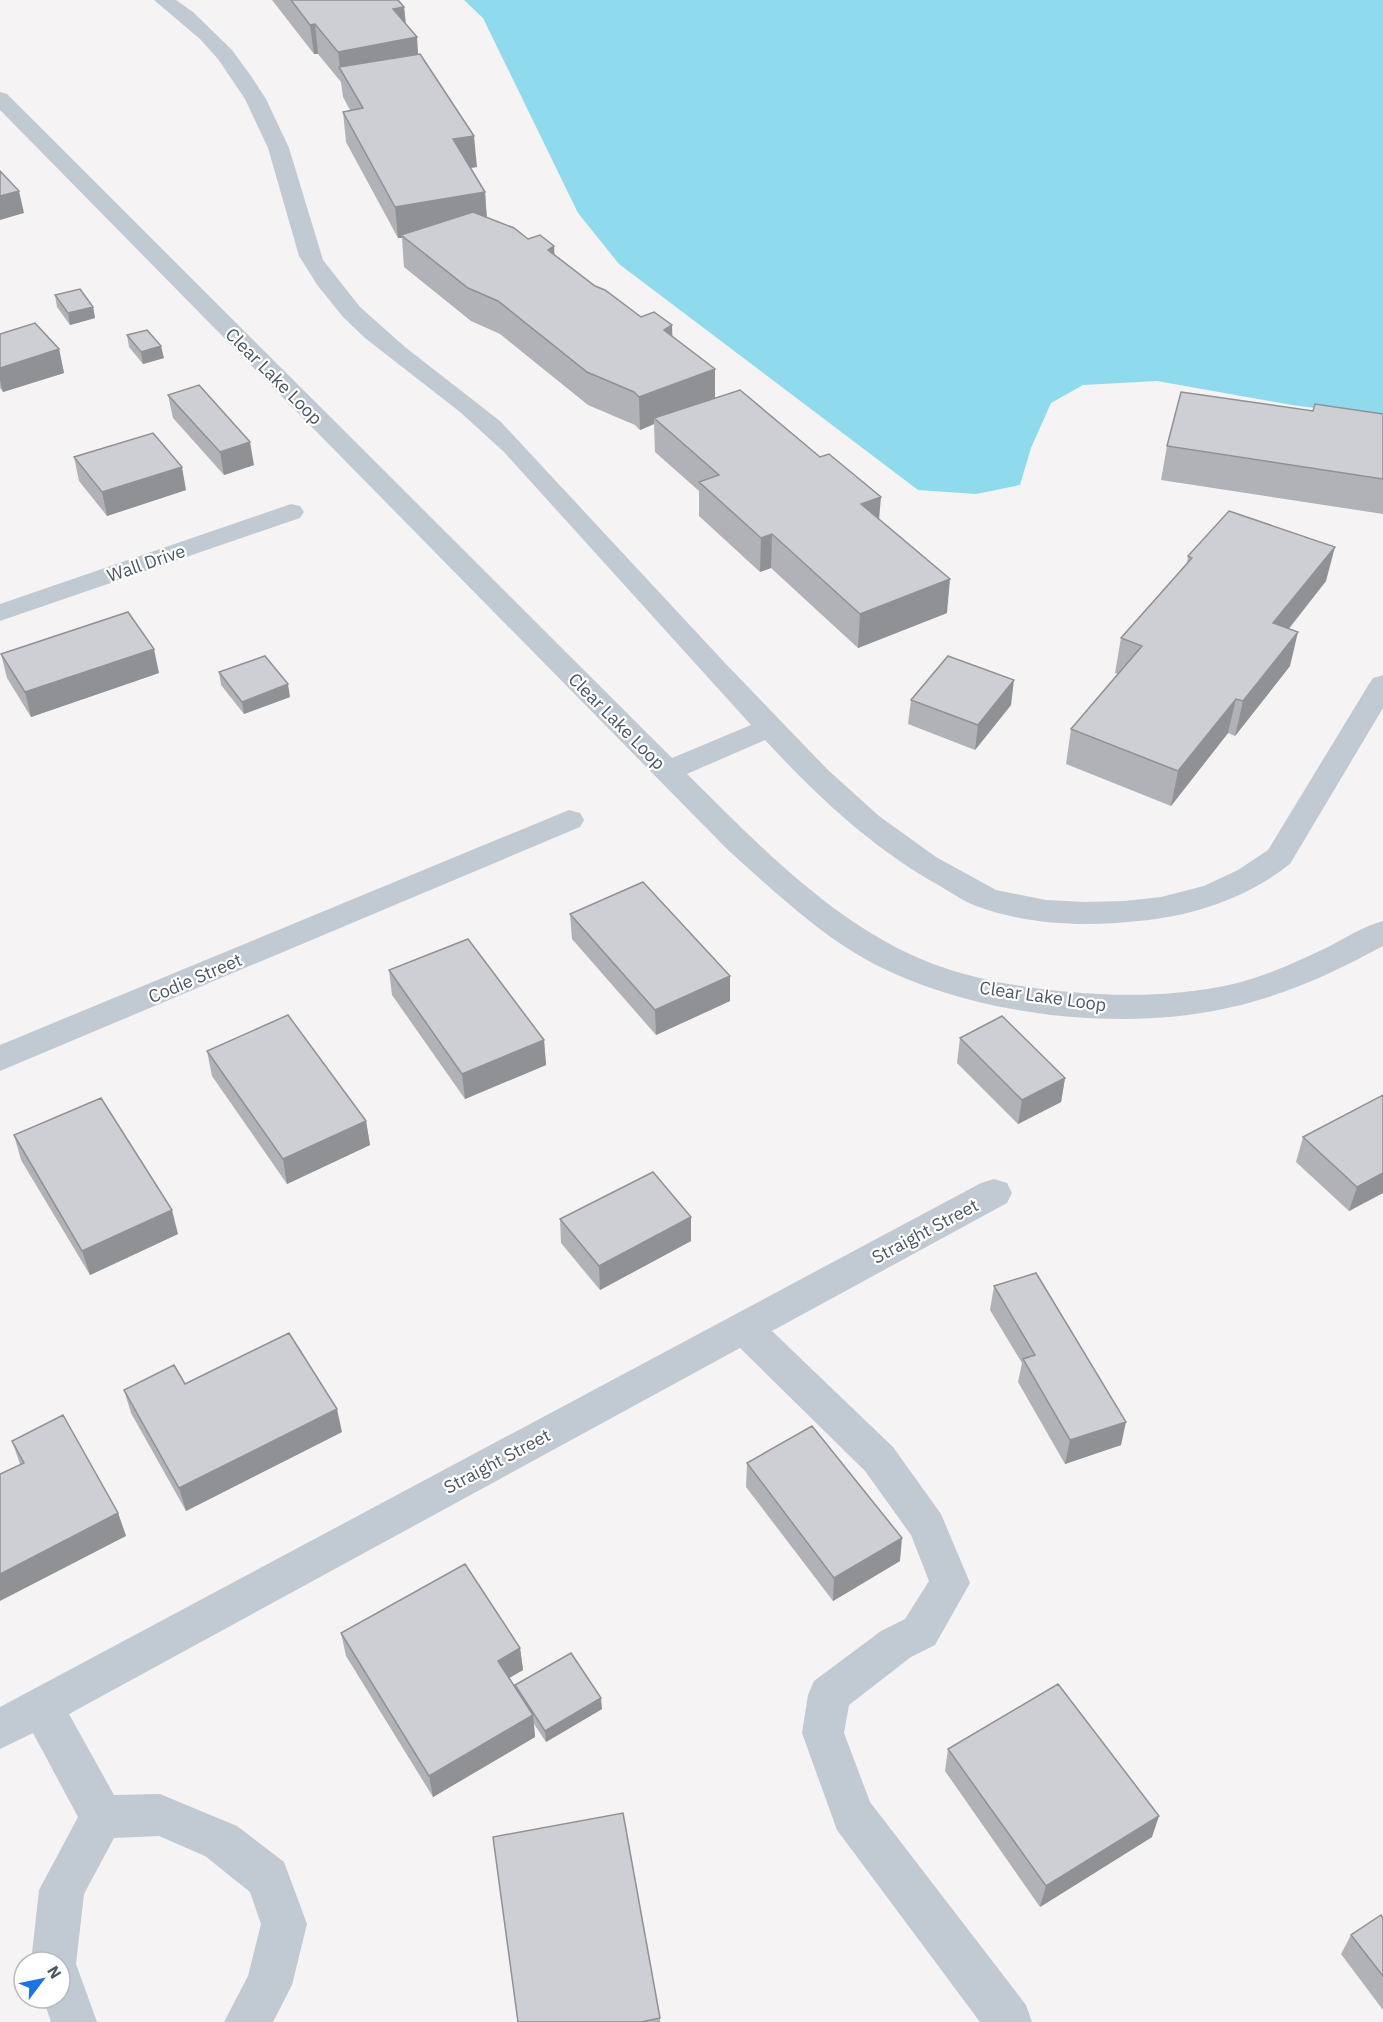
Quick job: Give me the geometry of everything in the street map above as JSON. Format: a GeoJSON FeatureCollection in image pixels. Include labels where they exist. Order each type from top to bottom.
{"type":"FeatureCollection","features":[{"type":"Feature","properties":{"kind":"street"},"geometry":{"type":"LineString","coordinates":[[164,0],[209,36],[249,86],[286,168],[310,256],[334,292],[384,343],[460,401],[511,445],[651,602],[769,728],[860,816],[925,867],[988,898],[1051,912],[1099,915],[1160,909],[1230,886],[1265,869],[1279,857],[1383,684]]}},
{"type":"Feature","properties":{"kind":"street","name":"Clear Lake Loop"},"geometry":{"type":"LineString","coordinates":[[0,98],[739,843],[826,920],[887,957],[942,979],[999,993],[1091,1005],[1148,1007],[1212,1000],[1270,984],[1327,962],[1383,932]]}},
{"type":"Feature","properties":{"kind":"street","name":"Wall Drive"},"geometry":{"type":"LineString","coordinates":[[0,613],[291,512]]}},
{"type":"Feature","properties":{"kind":"street"},"geometry":{"type":"LineString","coordinates":[[667,771],[769,728]]}},
{"type":"Feature","properties":{"kind":"street","name":"Codie Street"},"geometry":{"type":"LineString","coordinates":[[0,1059],[569,820]]}},
{"type":"Feature","properties":{"kind":"street","name":"Straight Street"},"geometry":{"type":"LineString","coordinates":[[0,1729],[994,1193]]}},
{"type":"Feature","properties":{"kind":"street"},"geometry":{"type":"LineString","coordinates":[[743,1329],[781,1362],[879,1459],[927,1526],[950,1583],[920,1632],[896,1644],[829,1695],[823,1733],[853,1815],[1009,2022]]}},
{"type":"Feature","properties":{"kind":"street"},"geometry":{"type":"LineString","coordinates":[[42,1707],[102,1817]]}},
{"type":"Feature","properties":{"kind":"street"},"geometry":{"type":"LineString","coordinates":[[102,1817],[160,1815],[221,1841],[268,1878],[284,1924],[269,1984],[247,2022]]}},
{"type":"Feature","properties":{"kind":"street"},"geometry":{"type":"LineString","coordinates":[[55,1950],[62,1890],[102,1817]]}},
{"type":"Feature","properties":{"kind":"water"},"geometry":{"type":"Polygon","coordinates":[[[464,0],[1383,0],[1383,417],[1292,405],[1157,381],[1083,385],[1051,403],[1031,448],[1020,485],[976,494],[918,490],[619,264],[578,213],[483,18],[464,0]]]}},
{"type":"Feature","properties":{"kind":"building"},"geometry":{"type":"Polygon","coordinates":[[[291,0],[398,0],[404,7],[393,9],[417,37],[338,52],[315,24],[310,25],[291,0]]]}},
{"type":"Feature","properties":{"kind":"building"},"geometry":{"type":"Polygon","coordinates":[[[420,54],[474,136],[453,139],[485,192],[395,207],[343,112],[363,108],[339,67],[420,54]]]}},
{"type":"Feature","properties":{"kind":"building"},"geometry":{"type":"Polygon","coordinates":[[[0,171],[19,191],[0,196],[0,171]]]}},
{"type":"Feature","properties":{"kind":"building"},"geometry":{"type":"Polygon","coordinates":[[[473,212],[514,228],[528,239],[540,235],[554,246],[548,250],[595,286],[605,290],[641,317],[654,312],[672,325],[664,330],[715,369],[639,397],[634,392],[587,372],[498,301],[468,288],[401,235],[473,212]]]}},
{"type":"Feature","properties":{"kind":"building"},"geometry":{"type":"Polygon","coordinates":[[[80,289],[93,307],[68,313],[55,295],[80,289]]]}},
{"type":"Feature","properties":{"kind":"building"},"geometry":{"type":"Polygon","coordinates":[[[35,323],[59,349],[0,368],[0,334],[35,323]]]}},
{"type":"Feature","properties":{"kind":"building"},"geometry":{"type":"Polygon","coordinates":[[[147,330],[161,346],[141,352],[127,335],[147,330]]]}},
{"type":"Feature","properties":{"kind":"building"},"geometry":{"type":"Polygon","coordinates":[[[199,385],[250,442],[220,452],[168,395],[199,385]]]}},
{"type":"Feature","properties":{"kind":"building"},"geometry":{"type":"Polygon","coordinates":[[[740,390],[820,457],[829,454],[881,497],[861,504],[950,579],[860,614],[772,534],[761,538],[699,482],[719,475],[654,418],[740,390]]]}},
{"type":"Feature","properties":{"kind":"building"},"geometry":{"type":"Polygon","coordinates":[[[1181,392],[1313,411],[1315,404],[1383,414],[1383,479],[1167,446],[1181,392]]]}},
{"type":"Feature","properties":{"kind":"building"},"geometry":{"type":"Polygon","coordinates":[[[153,433],[182,467],[102,492],[74,457],[153,433]]]}},
{"type":"Feature","properties":{"kind":"building"},"geometry":{"type":"Polygon","coordinates":[[[1229,511],[1335,547],[1273,623],[1298,632],[1243,701],[1236,699],[1178,771],[1071,729],[1142,646],[1121,638],[1192,558],[1188,556],[1229,511]]]}},
{"type":"Feature","properties":{"kind":"building"},"geometry":{"type":"Polygon","coordinates":[[[128,612],[154,649],[25,692],[1,654],[128,612]]]}},
{"type":"Feature","properties":{"kind":"building"},"geometry":{"type":"Polygon","coordinates":[[[265,656],[288,684],[242,702],[219,672],[265,656]]]}},
{"type":"Feature","properties":{"kind":"building"},"geometry":{"type":"Polygon","coordinates":[[[948,656],[1014,680],[978,725],[911,700],[948,656]]]}},
{"type":"Feature","properties":{"kind":"building"},"geometry":{"type":"Polygon","coordinates":[[[643,882],[730,976],[655,1010],[570,914],[643,882]]]}},
{"type":"Feature","properties":{"kind":"building"},"geometry":{"type":"Polygon","coordinates":[[[468,939],[544,1040],[462,1074],[389,970],[468,939]]]}},
{"type":"Feature","properties":{"kind":"building"},"geometry":{"type":"Polygon","coordinates":[[[288,1015],[366,1121],[283,1159],[207,1051],[288,1015]]]}},
{"type":"Feature","properties":{"kind":"building"},"geometry":{"type":"Polygon","coordinates":[[[1002,1016],[1065,1078],[1022,1100],[960,1038],[1002,1016]]]}},
{"type":"Feature","properties":{"kind":"building"},"geometry":{"type":"Polygon","coordinates":[[[1383,1095],[1383,1173],[1357,1187],[1303,1137],[1383,1095]]]}},
{"type":"Feature","properties":{"kind":"building"},"geometry":{"type":"Polygon","coordinates":[[[101,1098],[172,1210],[82,1251],[14,1135],[101,1098]]]}},
{"type":"Feature","properties":{"kind":"building"},"geometry":{"type":"Polygon","coordinates":[[[653,1172],[691,1217],[599,1266],[560,1219],[653,1172]]]}},
{"type":"Feature","properties":{"kind":"building"},"geometry":{"type":"Polygon","coordinates":[[[1036,1273],[1126,1422],[1070,1440],[1023,1359],[1035,1355],[994,1286],[1036,1273]]]}},
{"type":"Feature","properties":{"kind":"building"},"geometry":{"type":"Polygon","coordinates":[[[289,1333],[337,1409],[179,1488],[124,1390],[174,1365],[185,1384],[289,1333]]]}},
{"type":"Feature","properties":{"kind":"building"},"geometry":{"type":"Polygon","coordinates":[[[63,1415],[118,1513],[0,1574],[0,1474],[24,1463],[12,1441],[63,1415]]]}},
{"type":"Feature","properties":{"kind":"building"},"geometry":{"type":"Polygon","coordinates":[[[812,1426],[902,1538],[834,1578],[747,1463],[812,1426]]]}},
{"type":"Feature","properties":{"kind":"building"},"geometry":{"type":"Polygon","coordinates":[[[465,1564],[520,1648],[498,1661],[533,1715],[429,1776],[341,1633],[465,1564]]]}},
{"type":"Feature","properties":{"kind":"building"},"geometry":{"type":"Polygon","coordinates":[[[571,1653],[601,1698],[545,1731],[515,1685],[571,1653]]]}},
{"type":"Feature","properties":{"kind":"building"},"geometry":{"type":"Polygon","coordinates":[[[1058,1684],[1159,1816],[1046,1886],[948,1749],[1058,1684]]]}},
{"type":"Feature","properties":{"kind":"building"},"geometry":{"type":"Polygon","coordinates":[[[623,1813],[660,2018],[641,2022],[518,2022],[493,1837],[623,1813]]]}},
{"type":"Feature","properties":{"kind":"building"},"geometry":{"type":"Polygon","coordinates":[[[1381,1915],[1383,1918],[1383,1976],[1351,1935],[1381,1915]]]}}]}
